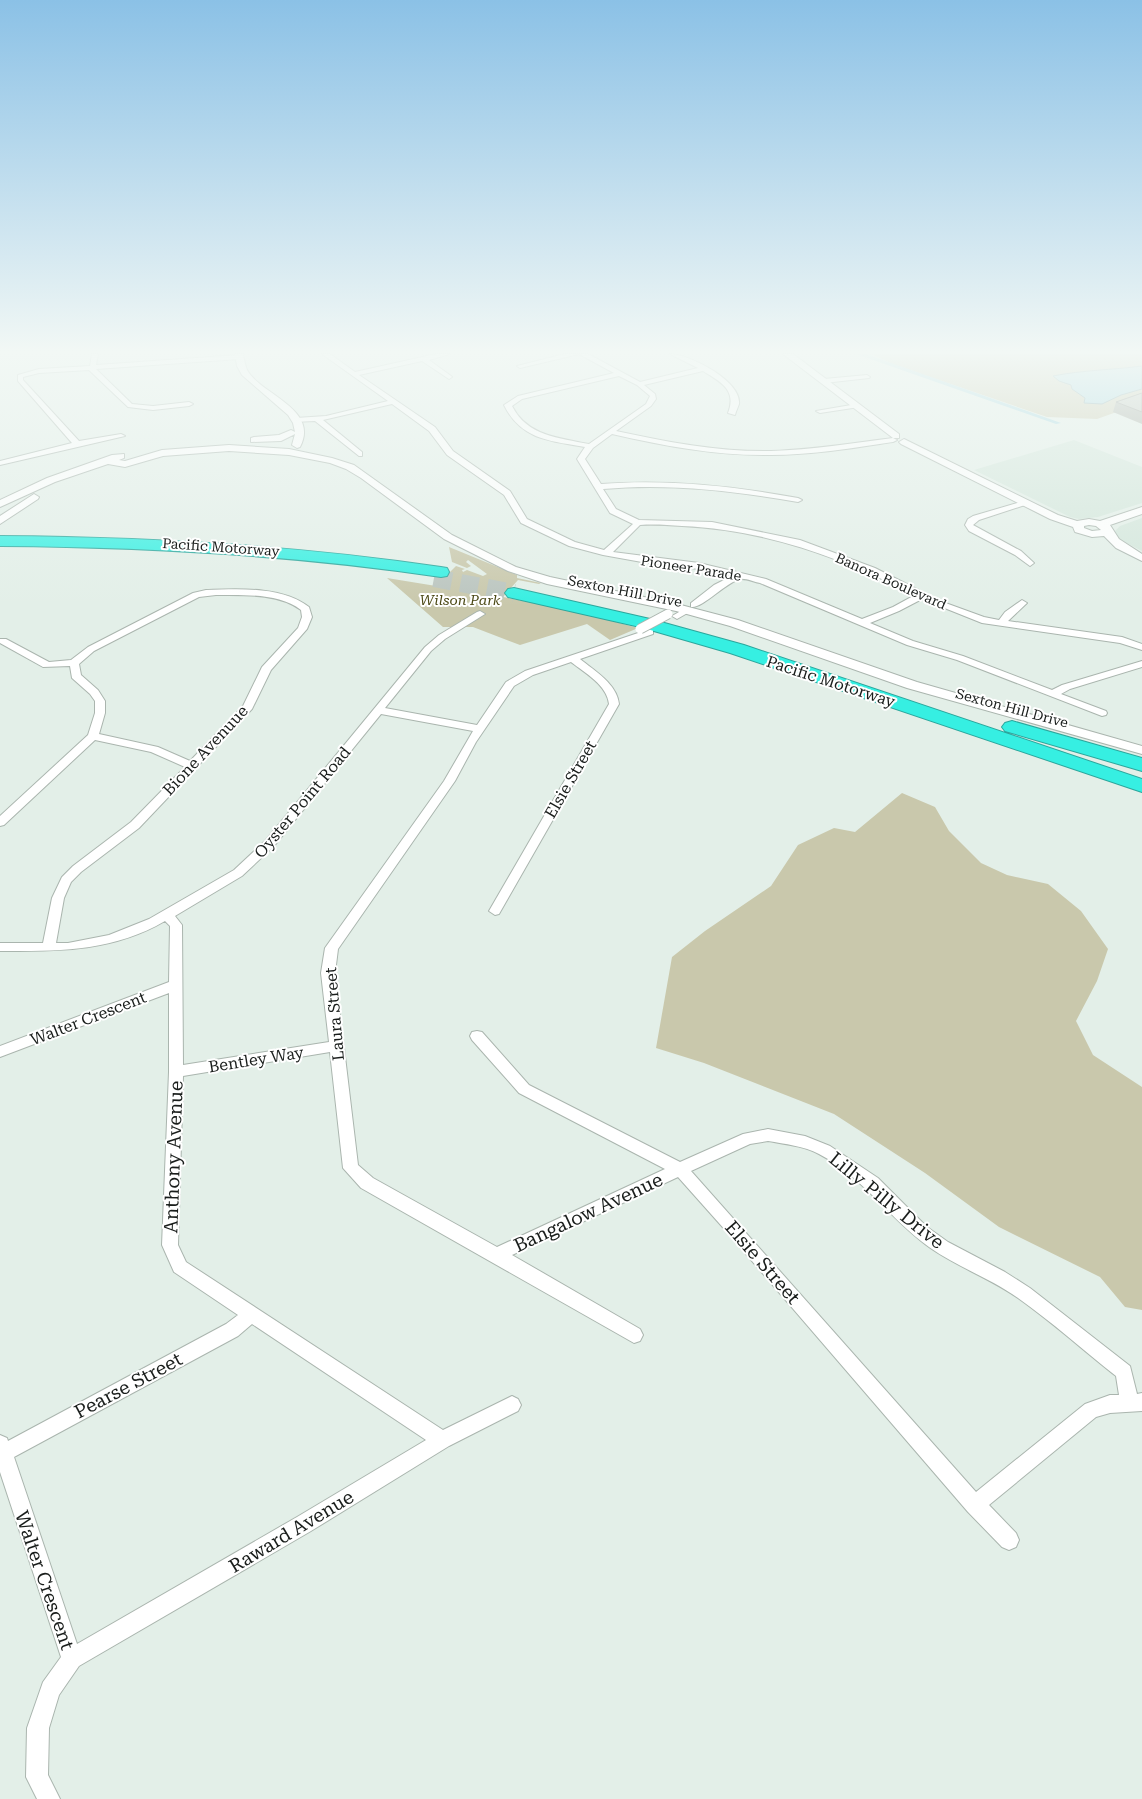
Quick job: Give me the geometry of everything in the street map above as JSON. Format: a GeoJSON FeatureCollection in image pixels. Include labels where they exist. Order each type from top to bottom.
{"type":"FeatureCollection","features":[{"type":"Feature","properties":{"kind":"highway","name":"Pacific Motorway"},"geometry":{"type":"LineString","coordinates":[[0,541],[136,542],[267,553],[438,575]]}},
{"type":"Feature","properties":{"kind":"highway","name":"Pacific Motorway"},"geometry":{"type":"LineString","coordinates":[[0,547],[132,548],[267,553]]}},
{"type":"Feature","properties":{"kind":"highway","name":"Pacific Motorway"},"geometry":{"type":"LineString","coordinates":[[1142,776],[978,719],[714,634],[599,603],[517,589],[675,631],[878,696],[1142,786]]}},
{"type":"Feature","properties":{"kind":"highway"},"geometry":{"type":"LineString","coordinates":[[878,696],[895,706],[1142,796]]}},
{"type":"Feature","properties":{"kind":"highway"},"geometry":{"type":"LineString","coordinates":[[978,719],[1044,735],[1142,765]]}},
{"type":"Feature","properties":{"kind":"street"},"geometry":{"type":"LineString","coordinates":[[72,438],[77,444]]}},
{"type":"Feature","properties":{"kind":"street"},"geometry":{"type":"LineString","coordinates":[[0,463],[110,438]]}},
{"type":"Feature","properties":{"kind":"street"},"geometry":{"type":"LineString","coordinates":[[232,441],[277,438]]}},
{"type":"Feature","properties":{"kind":"street"},"geometry":{"type":"LineString","coordinates":[[292,445],[298,438]]}},
{"type":"Feature","properties":{"kind":"street"},"geometry":{"type":"LineString","coordinates":[[339,438],[359,454]]}},
{"type":"Feature","properties":{"kind":"street","name":"Pioneer Parade"},"geometry":{"type":"LineString","coordinates":[[439,438],[450,453],[507,493],[524,521],[580,547],[653,561],[693,565],[763,581],[912,644],[960,658],[1102,713]]}},
{"type":"Feature","properties":{"kind":"street"},"geometry":{"type":"LineString","coordinates":[[558,438],[590,446]]}},
{"type":"Feature","properties":{"kind":"street"},"geometry":{"type":"LineString","coordinates":[[602,438],[590,446],[581,459],[613,511],[638,523],[606,553]]}},
{"type":"Feature","properties":{"kind":"street"},"geometry":{"type":"LineString","coordinates":[[641,438],[698,449],[743,453],[793,452],[898,439],[1054,517],[1078,525],[1087,522],[1104,528],[1111,540],[1142,558]]}},
{"type":"Feature","properties":{"kind":"street","name":"Sexton Hill Drive"},"geometry":{"type":"LineString","coordinates":[[0,504],[49,481],[189,444],[232,441],[292,445],[332,453],[367,467],[441,524],[505,560],[536,572],[759,631],[941,694],[1142,750]]}},
{"type":"Feature","properties":{"kind":"street"},"geometry":{"type":"LineString","coordinates":[[270,450],[292,445],[328,456],[344,465]]}},
{"type":"Feature","properties":{"kind":"street","name":"Sexton Hill Drive"},"geometry":{"type":"LineString","coordinates":[[0,521],[32,498],[63,481],[123,460],[185,450],[229,448],[270,450],[314,456],[344,465],[365,476],[434,528],[497,562],[547,580],[681,610],[744,619],[858,662],[938,688],[1142,743]]}},
{"type":"Feature","properties":{"kind":"street"},"geometry":{"type":"LineString","coordinates":[[597,487],[639,484],[722,488],[798,500]]}},
{"type":"Feature","properties":{"kind":"street"},"geometry":{"type":"LineString","coordinates":[[1027,503],[976,518],[969,525],[972,529],[1022,556],[1030,563]]}},
{"type":"Feature","properties":{"kind":"street"},"geometry":{"type":"LineString","coordinates":[[1093,534],[1142,510]]}},
{"type":"Feature","properties":{"kind":"street","name":"Banora Boulevard"},"geometry":{"type":"LineString","coordinates":[[638,523],[712,525],[797,542],[877,572],[922,595],[978,619],[1000,624],[1122,640],[1142,647]]}},
{"type":"Feature","properties":{"kind":"street"},"geometry":{"type":"LineString","coordinates":[[1078,525],[1079,530],[1093,534],[1112,547],[1142,562]]}},
{"type":"Feature","properties":{"kind":"street","name":"Laura Street"},"geometry":{"type":"LineString","coordinates":[[634,1335],[497,1255],[367,1183],[351,1168],[328,973],[329,958],[332,948],[449,781],[479,729],[513,681],[529,673],[645,630],[740,576]]}},
{"type":"Feature","properties":{"kind":"street","name":"Bione Avenuue"},"geometry":{"type":"LineString","coordinates":[[49,948],[58,898],[66,880],[77,869],[135,825],[248,707],[266,669],[298,634],[306,622],[307,614],[304,607],[300,604],[282,598],[219,592],[196,595],[91,649],[74,663]]}},
{"type":"Feature","properties":{"kind":"street"},"geometry":{"type":"LineString","coordinates":[[861,623],[922,595]]}},
{"type":"Feature","properties":{"kind":"street"},"geometry":{"type":"LineString","coordinates":[[1000,624],[1008,614],[1022,603]]}},
{"type":"Feature","properties":{"kind":"street","name":"Oyster Point Road"},"geometry":{"type":"LineString","coordinates":[[0,946],[49,948],[102,942],[129,933],[167,915],[223,883],[250,864],[270,843],[428,649],[442,637],[480,614]]}},
{"type":"Feature","properties":{"kind":"street"},"geometry":{"type":"LineString","coordinates":[[0,822],[93,736],[100,713],[100,701],[94,692],[76,676],[74,663],[47,665],[3,641]]}},
{"type":"Feature","properties":{"kind":"street","name":"Elsie Street"},"geometry":{"type":"LineString","coordinates":[[495,911],[614,704],[612,693],[572,658]]}},
{"type":"Feature","properties":{"kind":"street"},"geometry":{"type":"LineString","coordinates":[[1053,694],[1066,687],[1142,664]]}},
{"type":"Feature","properties":{"kind":"street"},"geometry":{"type":"LineString","coordinates":[[378,710],[479,729]]}},
{"type":"Feature","properties":{"kind":"street"},"geometry":{"type":"LineString","coordinates":[[93,736],[154,749],[192,766]]}},
{"type":"Feature","properties":{"kind":"street","name":"Anthony Avenue"},"geometry":{"type":"LineString","coordinates":[[167,915],[176,925],[176,1072],[170,1245],[180,1267],[442,1440]]}},
{"type":"Feature","properties":{"kind":"street","name":"Walter Crescent"},"geometry":{"type":"LineString","coordinates":[[0,1052],[176,985]]}},
{"type":"Feature","properties":{"kind":"street","name":"Elsie Street"},"geometry":{"type":"LineString","coordinates":[[477,1036],[524,1089],[680,1170],[733,1226],[975,1505],[1009,1540]]}},
{"type":"Feature","properties":{"kind":"street","name":"Bentley Way"},"geometry":{"type":"LineString","coordinates":[[176,1072],[337,1046]]}},
{"type":"Feature","properties":{"kind":"street","name":"Lilly Pilly Drive"},"geometry":{"type":"LineString","coordinates":[[680,1170],[748,1138],[768,1135],[805,1142],[825,1150],[872,1182],[921,1232],[942,1247],[999,1277],[1024,1293],[1124,1372],[1136,1402]]}},
{"type":"Feature","properties":{"kind":"street","name":"Bangalow Avenue"},"geometry":{"type":"LineString","coordinates":[[497,1255],[585,1212],[680,1170]]}},
{"type":"Feature","properties":{"kind":"street","name":"Pearse Street"},"geometry":{"type":"LineString","coordinates":[[1,1448],[232,1330],[251,1314]]}},
{"type":"Feature","properties":{"kind":"street"},"geometry":{"type":"LineString","coordinates":[[975,1505],[1091,1410],[1110,1404],[1136,1402]]}},
{"type":"Feature","properties":{"kind":"street","name":"Raward Avenue"},"geometry":{"type":"LineString","coordinates":[[72,1659],[304,1524],[442,1440],[512,1405]]}},
{"type":"Feature","properties":{"kind":"street","name":"Walter Crescent"},"geometry":{"type":"LineString","coordinates":[[1,1448],[72,1659]]}},
{"type":"Feature","properties":{"kind":"street"},"geometry":{"type":"LineString","coordinates":[[48,1799],[37,1777],[38,1728],[50,1689],[72,1659]]}},
{"type":"Feature","properties":{"kind":"shaded area"},"geometry":{"type":"Polygon","coordinates":[[[1074,440],[1142,467],[1142,503],[1098,517],[1079,519],[1070,517],[974,470],[1074,440]]]}},
{"type":"Feature","properties":{"kind":"shaded area"},"geometry":{"type":"Polygon","coordinates":[[[1142,518],[1142,551],[1119,539],[1115,531],[1120,526],[1142,518]]]}},
{"type":"Feature","properties":{"kind":"green space","name":"Wilson Park"},"geometry":{"type":"Polygon","coordinates":[[[449,547],[517,575],[517,578],[541,583],[518,580],[503,597],[575,611],[638,628],[610,640],[587,624],[520,645],[473,627],[443,627],[387,578],[436,586],[456,566],[465,569],[462,570],[463,572],[467,570],[483,576],[487,574],[468,560],[466,562],[471,566],[467,568],[452,562],[449,547]]]}},
{"type":"Feature","properties":{"kind":"green space"},"geometry":{"type":"Polygon","coordinates":[[[902,793],[935,807],[949,831],[981,863],[1007,875],[1048,884],[1081,911],[1108,949],[1097,981],[1076,1021],[1093,1055],[1142,1087],[1142,1310],[1125,1307],[1100,1277],[999,1227],[925,1173],[834,1114],[704,1063],[656,1048],[672,957],[705,931],[771,886],[798,845],[834,828],[855,832],[902,793]]]}},
{"type":"Feature","properties":{"kind":"tunnel"},"geometry":{"type":"LineString","coordinates":[[434,578],[514,593]]}}]}
